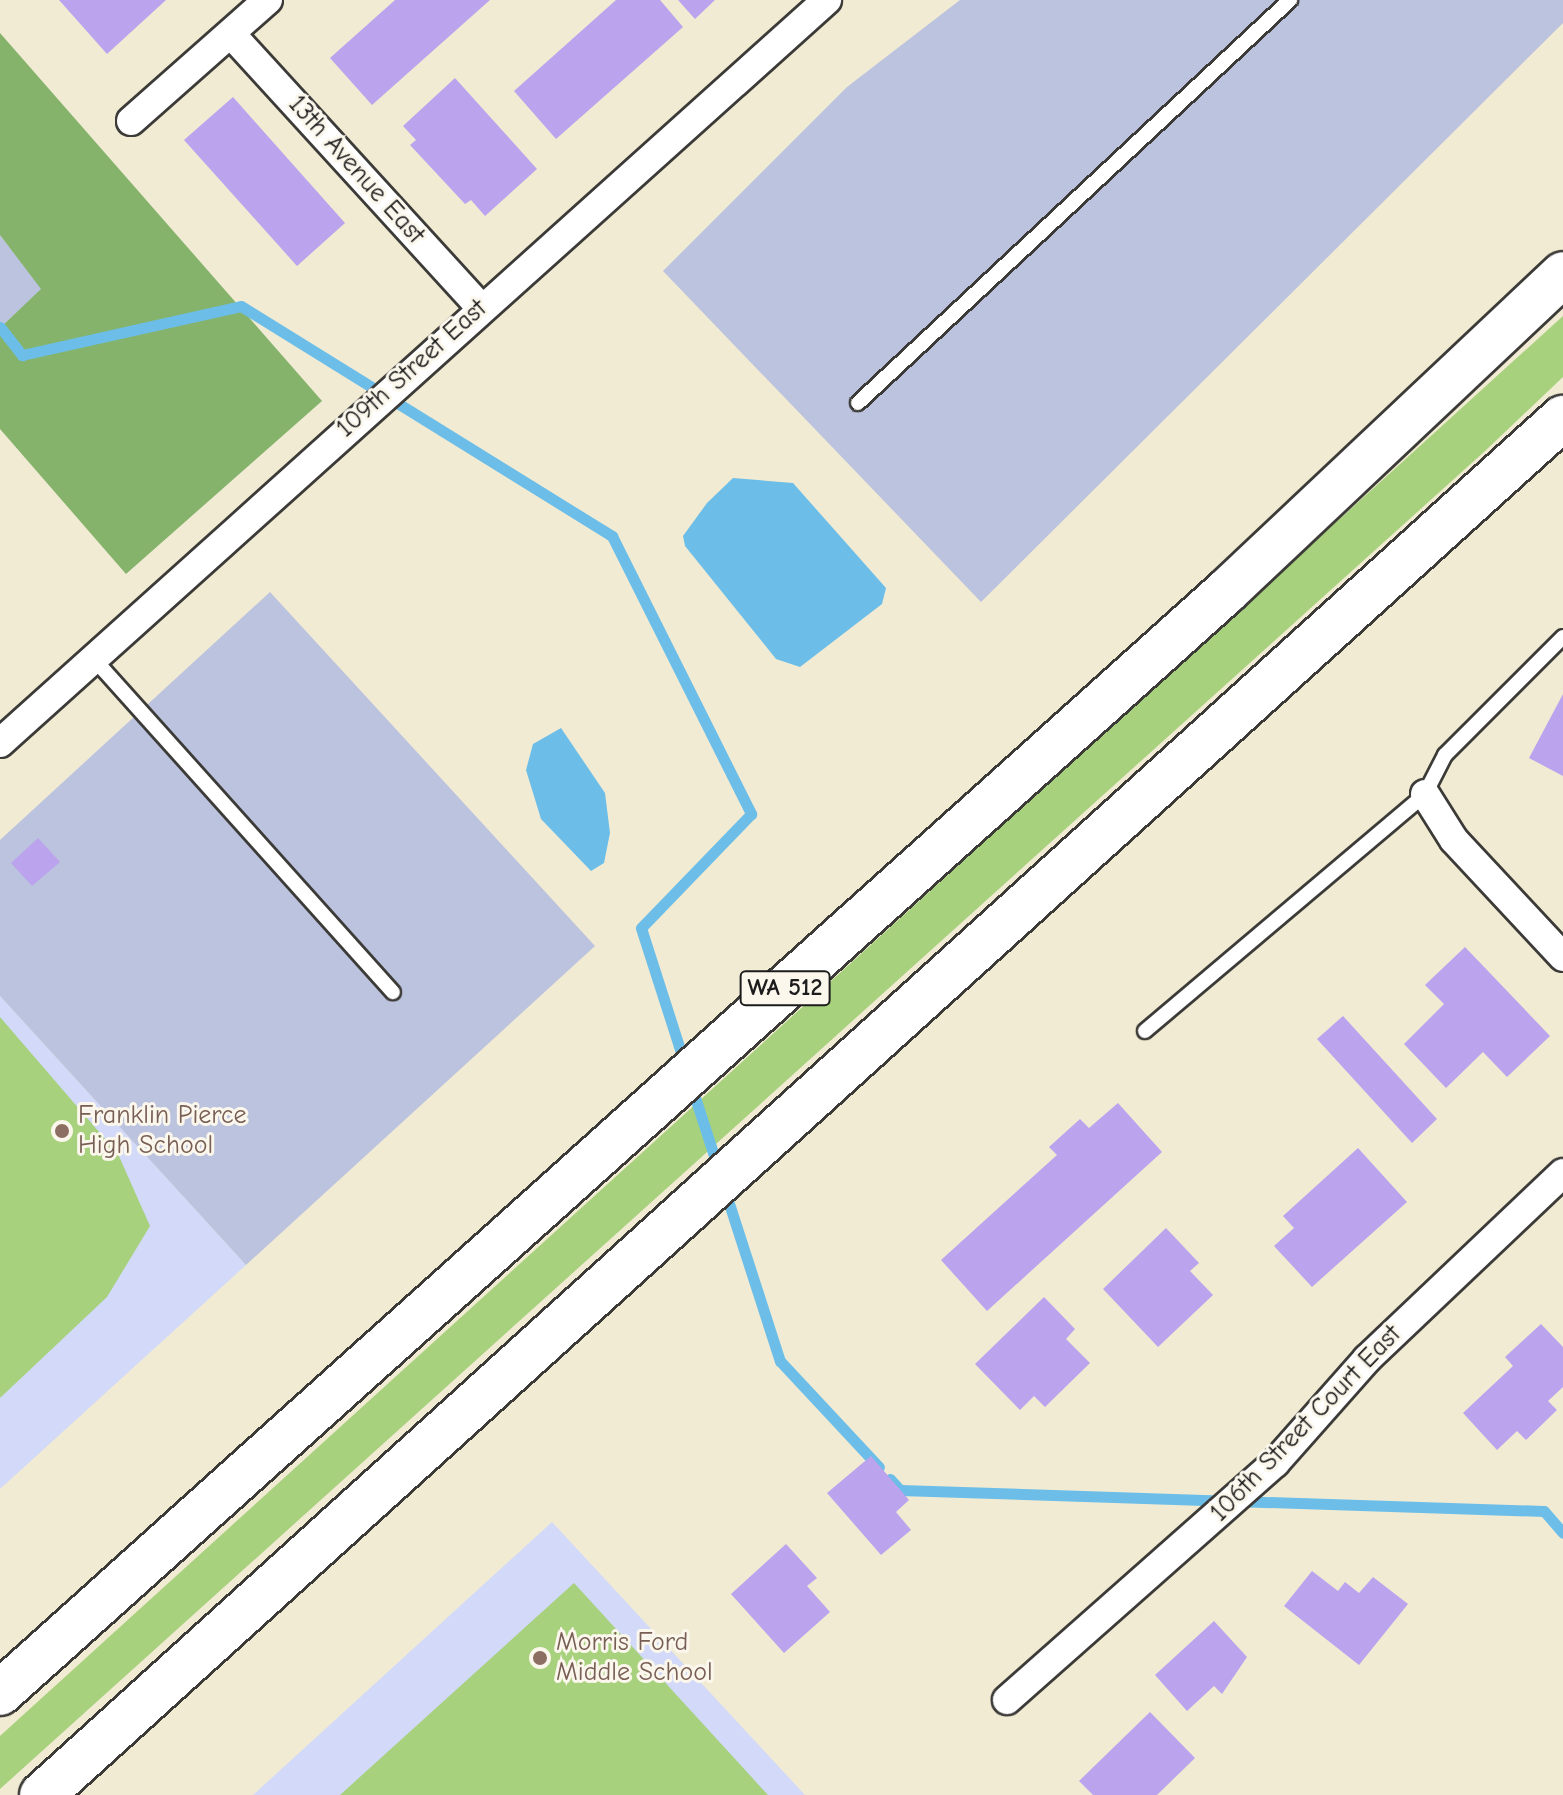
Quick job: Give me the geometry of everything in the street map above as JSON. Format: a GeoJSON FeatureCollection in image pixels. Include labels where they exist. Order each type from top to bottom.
{"type":"FeatureCollection","features":[{"type":"Feature","properties":{"kind":"highway","name":"WA 512"},"geometry":{"type":"LineString","coordinates":[[0,1693],[1227,591],[1563,274]]}},
{"type":"Feature","properties":{"kind":"highway"},"geometry":{"type":"LineString","coordinates":[[42,1795],[1563,418]]}},
{"type":"Feature","properties":{"kind":"street"},"geometry":{"type":"LineString","coordinates":[[131,121],[268,0]]}},
{"type":"Feature","properties":{"kind":"street","name":"109th Street East"},"geometry":{"type":"LineString","coordinates":[[0,743],[480,307],[827,0]]}},
{"type":"Feature","properties":{"kind":"street","name":"13th Avenue East"},"geometry":{"type":"LineString","coordinates":[[231,34],[480,307]]}},
{"type":"Feature","properties":{"kind":"street"},"geometry":{"type":"LineString","coordinates":[[1425,794],[1454,840],[1563,957]]}},
{"type":"Feature","properties":{"kind":"street","name":"106th Street Court East"},"geometry":{"type":"LineString","coordinates":[[1007,1700],[1275,1463],[1367,1359],[1563,1173]]}},
{"type":"Feature","properties":{"kind":"lane"},"geometry":{"type":"LineString","coordinates":[[858,403],[1290,0]]}},
{"type":"Feature","properties":{"kind":"lane"},"geometry":{"type":"LineString","coordinates":[[1145,1031],[1425,794],[1445,755],[1563,637]]}},
{"type":"Feature","properties":{"kind":"lane"},"geometry":{"type":"LineString","coordinates":[[93,658],[393,992]]}},
{"type":"Feature","properties":{"kind":"shaded area"},"geometry":{"type":"Polygon","coordinates":[[[960,0],[1563,0],[1563,23],[981,602],[663,271],[847,87],[960,0]]]}},
{"type":"Feature","properties":{"kind":"shaded area"},"geometry":{"type":"Polygon","coordinates":[[[0,235],[42,289],[0,328],[0,235]]]}},
{"type":"Feature","properties":{"kind":"shaded area"},"geometry":{"type":"Polygon","coordinates":[[[270,592],[595,946],[246,1265],[0,996],[0,840],[270,592]]]}},
{"type":"Feature","properties":{"kind":"shaded area","name":"Franklin Pierce High School"},"geometry":{"type":"Polygon","coordinates":[[[0,996],[246,1265],[0,1489],[0,996]]]}},
{"type":"Feature","properties":{"kind":"shaded area","name":"Morris Ford Middle School"},"geometry":{"type":"Polygon","coordinates":[[[552,1522],[805,1795],[253,1795],[552,1522]]]}},
{"type":"Feature","properties":{"kind":"green space"},"geometry":{"type":"Polygon","coordinates":[[[0,33],[322,401],[126,574],[0,429],[0,328],[41,289],[0,235],[0,33]]]}},
{"type":"Feature","properties":{"kind":"green space"},"geometry":{"type":"Polygon","coordinates":[[[1563,316],[1563,377],[1485,451],[0,1789],[0,1736],[1563,316]]]}},
{"type":"Feature","properties":{"kind":"green space"},"geometry":{"type":"Polygon","coordinates":[[[0,1017],[118,1154],[150,1226],[107,1297],[0,1398],[0,1017]]]}},
{"type":"Feature","properties":{"kind":"green space","name":"Morris Ford Middle School"},"geometry":{"type":"Polygon","coordinates":[[[574,1583],[768,1795],[340,1795],[574,1583]]]}},
{"type":"Feature","properties":{"kind":"water"},"geometry":{"type":"Polygon","coordinates":[[[733,478],[793,483],[886,588],[882,604],[800,667],[776,659],[685,546],[683,536],[707,503],[733,478]]]}},
{"type":"Feature","properties":{"kind":"water"},"geometry":{"type":"Polygon","coordinates":[[[561,728],[605,793],[610,833],[604,863],[591,871],[541,819],[526,770],[533,744],[561,728]]]}},
{"type":"Feature","properties":{"kind":"building"},"geometry":{"type":"Polygon","coordinates":[[[59,0],[166,0],[107,54],[59,0]]]}},
{"type":"Feature","properties":{"kind":"building"},"geometry":{"type":"Polygon","coordinates":[[[395,0],[490,0],[372,105],[330,58],[395,0]]]}},
{"type":"Feature","properties":{"kind":"building"},"geometry":{"type":"Polygon","coordinates":[[[616,0],[660,0],[683,27],[556,139],[514,91],[616,0]]]}},
{"type":"Feature","properties":{"kind":"building"},"geometry":{"type":"Polygon","coordinates":[[[678,0],[715,0],[695,19],[678,0]]]}},
{"type":"Feature","properties":{"kind":"building"},"geometry":{"type":"Polygon","coordinates":[[[455,78],[537,169],[485,216],[471,200],[465,204],[410,145],[416,140],[403,126],[455,78]]]}},
{"type":"Feature","properties":{"kind":"building"},"geometry":{"type":"Polygon","coordinates":[[[233,97],[345,223],[297,266],[184,140],[233,97]]]}},
{"type":"Feature","properties":{"kind":"building"},"geometry":{"type":"Polygon","coordinates":[[[1563,694],[1563,776],[1529,758],[1563,694]]]}},
{"type":"Feature","properties":{"kind":"building"},"geometry":{"type":"Polygon","coordinates":[[[38,838],[60,862],[32,886],[11,863],[38,838]]]}},
{"type":"Feature","properties":{"kind":"building"},"geometry":{"type":"Polygon","coordinates":[[[1465,947],[1550,1036],[1507,1077],[1483,1052],[1446,1088],[1404,1044],[1444,1004],[1425,985],[1465,947]]]}},
{"type":"Feature","properties":{"kind":"building"},"geometry":{"type":"Polygon","coordinates":[[[1343,1016],[1437,1119],[1412,1143],[1317,1039],[1343,1016]]]}},
{"type":"Feature","properties":{"kind":"building"},"geometry":{"type":"Polygon","coordinates":[[[1118,1103],[1162,1152],[987,1311],[941,1260],[1057,1155],[1049,1147],[1080,1119],[1089,1128],[1118,1103]]]}},
{"type":"Feature","properties":{"kind":"building"},"geometry":{"type":"Polygon","coordinates":[[[1358,1148],[1407,1202],[1312,1287],[1274,1246],[1294,1228],[1283,1216],[1358,1148]]]}},
{"type":"Feature","properties":{"kind":"building"},"geometry":{"type":"Polygon","coordinates":[[[1166,1228],[1199,1263],[1190,1271],[1213,1295],[1158,1347],[1103,1289],[1166,1228]]]}},
{"type":"Feature","properties":{"kind":"building"},"geometry":{"type":"Polygon","coordinates":[[[1044,1297],[1075,1329],[1066,1339],[1090,1363],[1045,1407],[1034,1396],[1020,1410],[975,1364],[1044,1297]]]}},
{"type":"Feature","properties":{"kind":"building"},"geometry":{"type":"Polygon","coordinates":[[[1541,1324],[1563,1347],[1563,1387],[1548,1401],[1557,1410],[1526,1440],[1517,1431],[1497,1450],[1463,1413],[1513,1366],[1505,1357],[1541,1324]]]}},
{"type":"Feature","properties":{"kind":"building"},"geometry":{"type":"Polygon","coordinates":[[[871,1456],[909,1500],[896,1512],[911,1530],[881,1555],[827,1493],[871,1456]]]}},
{"type":"Feature","properties":{"kind":"building"},"geometry":{"type":"Polygon","coordinates":[[[786,1544],[817,1578],[807,1586],[830,1612],[784,1653],[731,1594],[786,1544]]]}},
{"type":"Feature","properties":{"kind":"building"},"geometry":{"type":"Polygon","coordinates":[[[1312,1571],[1338,1591],[1345,1582],[1359,1593],[1373,1577],[1408,1604],[1359,1665],[1284,1606],[1312,1571]]]}},
{"type":"Feature","properties":{"kind":"building"},"geometry":{"type":"Polygon","coordinates":[[[1214,1621],[1247,1657],[1222,1694],[1214,1686],[1187,1711],[1155,1675],[1214,1621]]]}},
{"type":"Feature","properties":{"kind":"building"},"geometry":{"type":"Polygon","coordinates":[[[1150,1712],[1195,1758],[1157,1795],[1093,1795],[1079,1781],[1150,1712]]]}},
{"type":"Feature","properties":{"kind":"waterway"},"geometry":{"type":"LineString","coordinates":[[0,327],[22,355],[241,306],[612,536],[751,814],[641,928],[685,1065]]}},
{"type":"Feature","properties":{"kind":"waterway"},"geometry":{"type":"LineString","coordinates":[[691,1085],[719,1171]]}},
{"type":"Feature","properties":{"kind":"waterway"},"geometry":{"type":"LineString","coordinates":[[725,1191],[780,1361],[879,1467]]}},
{"type":"Feature","properties":{"kind":"waterway"},"geometry":{"type":"LineString","coordinates":[[890,1479],[900,1490],[1544,1511],[1563,1533]]}},
{"type":"Feature","properties":{"kind":"place","name":"Franklin Pierce High School"},"geometry":{"type":"Point","coordinates":[62,1131]}},
{"type":"Feature","properties":{"kind":"place","name":"Morris Ford Middle School"},"geometry":{"type":"Point","coordinates":[540,1658]}}]}
